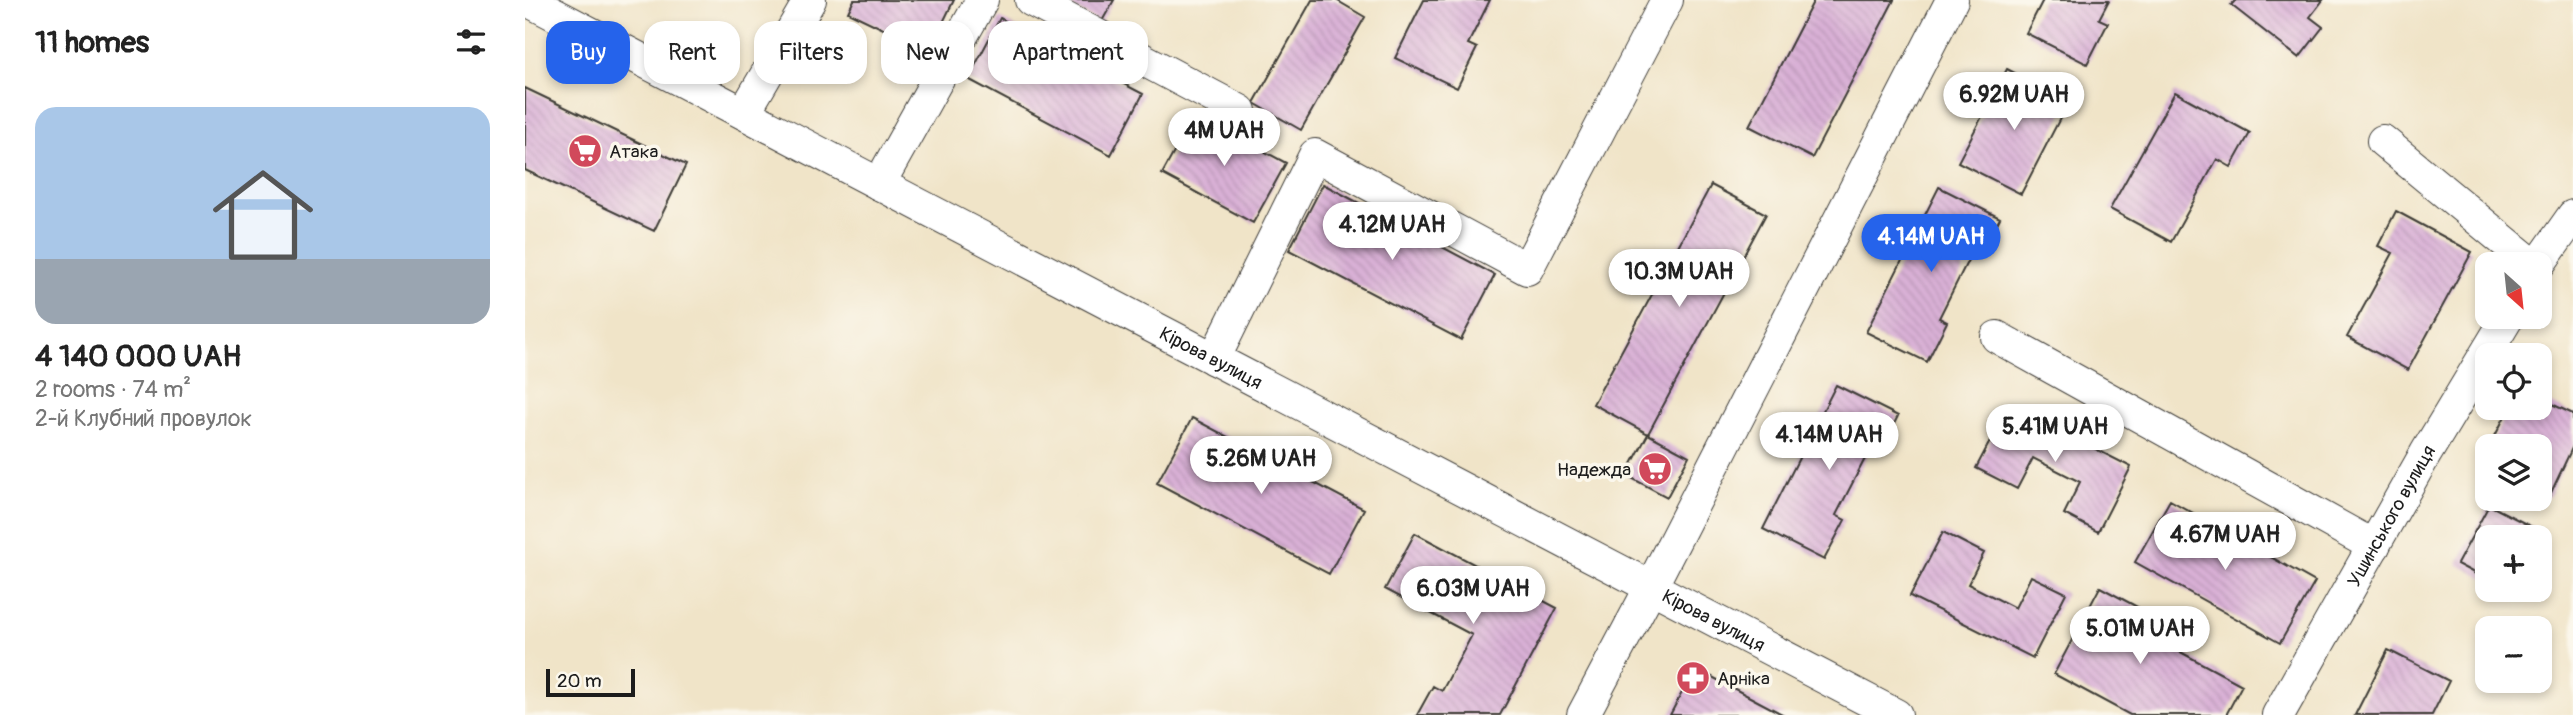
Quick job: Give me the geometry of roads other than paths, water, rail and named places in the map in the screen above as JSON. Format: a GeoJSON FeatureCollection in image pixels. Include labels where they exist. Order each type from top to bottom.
{"type":"FeatureCollection","features":[{"type":"Feature","properties":{"kind":"street","name":"Кірова вулиця"},"geometry":{"type":"LineString","coordinates":[[527,0],[1896,715]]}},
{"type":"Feature","properties":{"kind":"street"},"geometry":{"type":"LineString","coordinates":[[744,113],[810,0]]}},
{"type":"Feature","properties":{"kind":"street"},"geometry":{"type":"LineString","coordinates":[[879,184],[982,0]]}},
{"type":"Feature","properties":{"kind":"street"},"geometry":{"type":"LineString","coordinates":[[1031,0],[1240,111]]}},
{"type":"Feature","properties":{"kind":"street"},"geometry":{"type":"LineString","coordinates":[[1214,359],[1315,155],[1527,269],[1667,0]]}},
{"type":"Feature","properties":{"kind":"street"},"geometry":{"type":"LineString","coordinates":[[1583,715],[1952,0]]}},
{"type":"Feature","properties":{"kind":"street"},"geometry":{"type":"LineString","coordinates":[[2383,141],[2517,252]]}},
{"type":"Feature","properties":{"kind":"street"},"geometry":{"type":"LineString","coordinates":[[2548,252],[2573,216]]}},
{"type":"Feature","properties":{"kind":"street","name":"Ушинського вулиця"},"geometry":{"type":"LineString","coordinates":[[2278,715],[2501,329]]}},
{"type":"Feature","properties":{"kind":"street"},"geometry":{"type":"LineString","coordinates":[[1997,337],[2374,546]]}},
{"type":"Feature","properties":{"kind":"place","name":"Атака"},"geometry":{"type":"Point","coordinates":[585,151]}},
{"type":"Feature","properties":{"kind":"place","name":"Надежда"},"geometry":{"type":"Point","coordinates":[1655,469]}},
{"type":"Feature","properties":{"kind":"place","name":"Арніка"},"geometry":{"type":"Point","coordinates":[1693,678]}}]}
